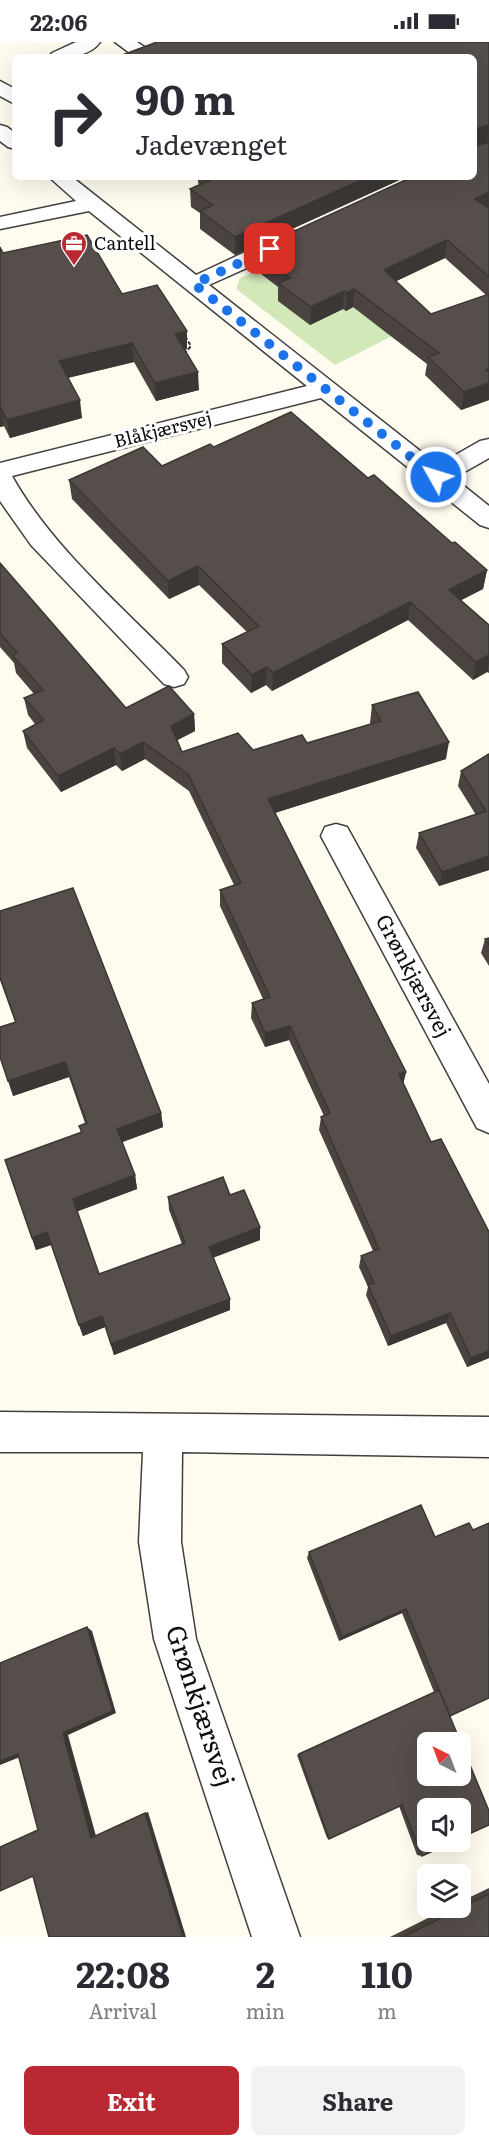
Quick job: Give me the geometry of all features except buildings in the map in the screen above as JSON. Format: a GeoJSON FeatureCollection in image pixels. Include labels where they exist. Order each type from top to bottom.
{"type":"FeatureCollection","features":[{"type":"Feature","properties":{"kind":"street"},"geometry":{"type":"LineString","coordinates":[[65,54],[91,42]]}},
{"type":"Feature","properties":{"kind":"street"},"geometry":{"type":"LineString","coordinates":[[124,42],[144,54]]}},
{"type":"Feature","properties":{"kind":"street"},"geometry":{"type":"LineString","coordinates":[[0,86],[12,96]]}},
{"type":"Feature","properties":{"kind":"street"},"geometry":{"type":"LineString","coordinates":[[0,131],[12,141]]}},
{"type":"Feature","properties":{"kind":"street"},"geometry":{"type":"LineString","coordinates":[[67,180],[93,204],[489,519]]}},
{"type":"Feature","properties":{"kind":"street"},"geometry":{"type":"LineString","coordinates":[[0,223],[93,204]]}},
{"type":"Feature","properties":{"kind":"street"},"geometry":{"type":"LineString","coordinates":[[194,284],[317,228]]}},
{"type":"Feature","properties":{"kind":"street","name":"Blåkjærsvej"},"geometry":{"type":"LineString","coordinates":[[0,471],[326,389]]}},
{"type":"Feature","properties":{"kind":"street"},"geometry":{"type":"LineString","coordinates":[[436,477],[489,447]]}},
{"type":"Feature","properties":{"kind":"street"},"geometry":{"type":"LineString","coordinates":[[0,477],[16,507],[40,539],[174,677]]}},
{"type":"Feature","properties":{"kind":"street","name":"Grønkjærsvej"},"geometry":{"type":"LineString","coordinates":[[336,836],[489,1117]]}},
{"type":"Feature","properties":{"kind":"street"},"geometry":{"type":"LineString","coordinates":[[0,1432],[489,1437]]}},
{"type":"Feature","properties":{"kind":"street","name":"Grønkjærsvej"},"geometry":{"type":"LineString","coordinates":[[163,1432],[160,1542],[175,1640],[276,1937]]}},
{"type":"Feature","properties":{"kind":"path"},"geometry":{"type":"LineString","coordinates":[[182,331],[191,346],[182,357]]}},
{"type":"Feature","properties":{"kind":"green space"},"geometry":{"type":"Polygon","coordinates":[[[256,271],[290,296],[344,302],[404,330],[335,365],[236,289],[240,278],[256,271]]]}},
{"type":"Feature","properties":{"kind":"place","name":"Cantell"},"geometry":{"type":"Point","coordinates":[74,267]}},
{"type":"Feature","properties":{"kind":"route"},"geometry":{"type":"LineString","coordinates":[[270,249],[194,284],[436,477]]}}]}
